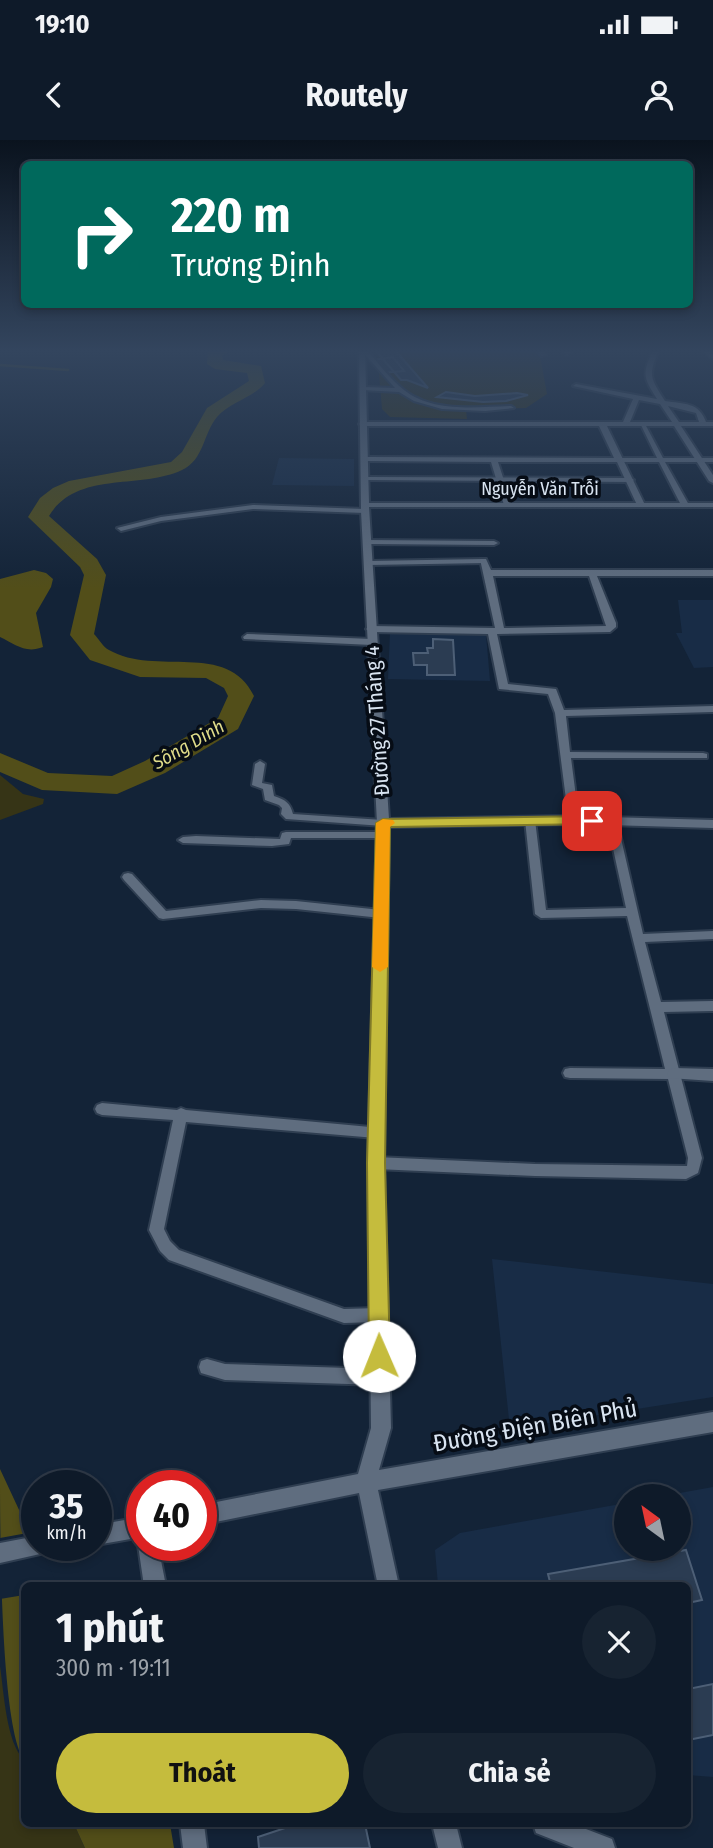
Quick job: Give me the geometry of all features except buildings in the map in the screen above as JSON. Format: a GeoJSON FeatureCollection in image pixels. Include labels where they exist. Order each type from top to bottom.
{"type":"FeatureCollection","features":[{"type":"Feature","properties":{"kind":"street","name":"Đường 27 Tháng 4"},"geometry":{"type":"LineString","coordinates":[[363,430],[383,829],[376,1132],[381,1428],[366,1482],[388,1582]]}},
{"type":"Feature","properties":{"kind":"street"},"geometry":{"type":"LineString","coordinates":[[605,430],[641,505]]}},
{"type":"Feature","properties":{"kind":"street"},"geometry":{"type":"LineString","coordinates":[[681,430],[713,481]]}},
{"type":"Feature","properties":{"kind":"street"},"geometry":{"type":"LineString","coordinates":[[366,459],[620,460]]}},
{"type":"Feature","properties":{"kind":"street"},"geometry":{"type":"LineString","coordinates":[[494,460],[508,505]]}},
{"type":"Feature","properties":{"kind":"street","name":"Nguyễn Văn Trỗi"},"geometry":{"type":"LineString","coordinates":[[121,528],[161,519],[253,507],[713,505]]}},
{"type":"Feature","properties":{"kind":"street"},"geometry":{"type":"LineString","coordinates":[[483,561],[488,573],[503,687],[552,691],[560,713],[573,820]]}},
{"type":"Feature","properties":{"kind":"street"},"geometry":{"type":"LineString","coordinates":[[488,573],[713,573]]}},
{"type":"Feature","properties":{"kind":"street"},"geometry":{"type":"LineString","coordinates":[[372,635],[600,631],[611,628],[592,573]]}},
{"type":"Feature","properties":{"kind":"street"},"geometry":{"type":"LineString","coordinates":[[560,713],[713,709]]}},
{"type":"Feature","properties":{"kind":"street"},"geometry":{"type":"LineString","coordinates":[[566,755],[703,756]]}},
{"type":"Feature","properties":{"kind":"street"},"geometry":{"type":"LineString","coordinates":[[383,829],[530,820],[713,824]]}},
{"type":"Feature","properties":{"kind":"street"},"geometry":{"type":"LineString","coordinates":[[674,1074],[713,1075]]}},
{"type":"Feature","properties":{"kind":"street","name":"Đường Điện Biên Phủ"},"geometry":{"type":"LineString","coordinates":[[217,1512],[366,1482],[713,1422]]}},
{"type":"Feature","properties":{"kind":"street"},"geometry":{"type":"LineString","coordinates":[[0,1553],[21,1549]]}},
{"type":"Feature","properties":{"kind":"street"},"geometry":{"type":"LineString","coordinates":[[151,1561],[154,1582]]}},
{"type":"Feature","properties":{"kind":"street"},"geometry":{"type":"LineString","coordinates":[[192,1827],[195,1848]]}},
{"type":"Feature","properties":{"kind":"street"},"geometry":{"type":"LineString","coordinates":[[445,1827],[450,1848]]}},
{"type":"Feature","properties":{"kind":"street"},"geometry":{"type":"LineString","coordinates":[[552,1827],[603,1848]]}},
{"type":"Feature","properties":{"kind":"lane"},"geometry":{"type":"LineString","coordinates":[[645,430],[685,505]]}},
{"type":"Feature","properties":{"kind":"lane"},"geometry":{"type":"LineString","coordinates":[[620,460],[713,460]]}},
{"type":"Feature","properties":{"kind":"lane"},"geometry":{"type":"LineString","coordinates":[[367,479],[631,480]]}},
{"type":"Feature","properties":{"kind":"lane"},"geometry":{"type":"LineString","coordinates":[[368,542],[494,543]]}},
{"type":"Feature","properties":{"kind":"lane"},"geometry":{"type":"LineString","coordinates":[[369,563],[483,561]]}},
{"type":"Feature","properties":{"kind":"lane"},"geometry":{"type":"LineString","coordinates":[[247,637],[372,635]]}},
{"type":"Feature","properties":{"kind":"lane"},"geometry":{"type":"LineString","coordinates":[[260,764],[257,786],[268,787],[269,798],[283,803],[287,808],[286,814],[290,817],[383,829]]}},
{"type":"Feature","properties":{"kind":"lane"},"geometry":{"type":"LineString","coordinates":[[530,820],[541,914],[632,912]]}},
{"type":"Feature","properties":{"kind":"lane"},"geometry":{"type":"LineString","coordinates":[[376,1163],[686,1173],[692,1169],[695,1158],[638,938],[612,821]]}},
{"type":"Feature","properties":{"kind":"lane"},"geometry":{"type":"LineString","coordinates":[[183,840],[224,839],[271,843],[285,842],[286,835],[383,829]]}},
{"type":"Feature","properties":{"kind":"lane"},"geometry":{"type":"LineString","coordinates":[[128,877],[163,915],[180,915],[243,905],[276,904],[381,914]]}},
{"type":"Feature","properties":{"kind":"lane"},"geometry":{"type":"LineString","coordinates":[[638,938],[713,935]]}},
{"type":"Feature","properties":{"kind":"lane"},"geometry":{"type":"LineString","coordinates":[[656,1007],[713,1006]]}},
{"type":"Feature","properties":{"kind":"lane"},"geometry":{"type":"LineString","coordinates":[[570,1073],[674,1074]]}},
{"type":"Feature","properties":{"kind":"lane"},"geometry":{"type":"LineString","coordinates":[[102,1109],[376,1132]]}},
{"type":"Feature","properties":{"kind":"lane"},"geometry":{"type":"LineString","coordinates":[[181,1114],[158,1212],[156,1230],[165,1246],[174,1255],[344,1316],[378,1315]]}},
{"type":"Feature","properties":{"kind":"lane"},"geometry":{"type":"LineString","coordinates":[[207,1367],[225,1372],[380,1377]]}},
{"type":"Feature","properties":{"kind":"shaded area"},"geometry":{"type":"Polygon","coordinates":[[[279,458],[354,459],[354,486],[272,485],[279,458]]]}},
{"type":"Feature","properties":{"kind":"shaded area"},"geometry":{"type":"Polygon","coordinates":[[[34,570],[46,573],[53,579],[36,613],[43,647],[31,649],[20,647],[0,637],[0,579],[34,570]]]}},
{"type":"Feature","properties":{"kind":"shaded area"},"geometry":{"type":"Polygon","coordinates":[[[678,600],[713,600],[713,667],[694,668],[676,633],[682,633],[678,600]]]}},
{"type":"Feature","properties":{"kind":"shaded area"},"geometry":{"type":"Polygon","coordinates":[[[390,632],[486,634],[490,681],[388,679],[390,632]]]}},
{"type":"Feature","properties":{"kind":"shaded area"},"geometry":{"type":"Polygon","coordinates":[[[0,775],[23,794],[44,799],[43,804],[0,820],[0,775]]]}},
{"type":"Feature","properties":{"kind":"shaded area"},"geometry":{"type":"Polygon","coordinates":[[[492,1259],[713,1284],[713,1397],[510,1429],[492,1259]]]}},
{"type":"Feature","properties":{"kind":"shaded area"},"geometry":{"type":"Polygon","coordinates":[[[0,1469],[21,1514],[21,1561],[43,1561],[53,1582],[21,1582],[21,1752],[10,1708],[3,1622],[0,1469]]]}},
{"type":"Feature","properties":{"kind":"shaded area"},"geometry":{"type":"Polygon","coordinates":[[[713,1487],[713,1777],[691,1775],[691,1582],[438,1582],[435,1550],[460,1533],[614,1505],[614,1561],[691,1561],[691,1491],[713,1487]]]}},
{"type":"Feature","properties":{"kind":"shaded area"},"geometry":{"type":"Polygon","coordinates":[[[0,1666],[10,1729],[21,1756],[21,1827],[75,1827],[85,1848],[0,1848],[0,1666]]]}},
{"type":"Feature","properties":{"kind":"shaded area"},"geometry":{"type":"Polygon","coordinates":[[[75,1827],[170,1827],[174,1848],[85,1848],[75,1827]]]}},
{"type":"Feature","properties":{"kind":"pier"},"geometry":{"type":"Polygon","coordinates":[[[21,1534],[21,1561],[46,1561],[56,1582],[21,1582],[21,1596],[0,1599],[0,1538],[21,1534]]]}},
{"type":"Feature","properties":{"kind":"waterway","name":"Sông Dinh"},"geometry":{"type":"LineString","coordinates":[[0,761],[42,781],[117,785],[155,767],[229,723],[241,696],[235,683],[211,671],[140,669],[99,655],[82,635],[95,575],[89,564],[38,517],[47,503],[60,492],[76,485],[177,466],[190,454],[202,430]]}},
{"type":"Feature","properties":{"kind":"slow traffic"},"geometry":{"type":"LineString","coordinates":[[380,967],[383,823],[388,823]]}},
{"type":"Feature","properties":{"kind":"route"},"geometry":{"type":"LineString","coordinates":[[379,1356],[376,1163],[383,823],[592,821]]}}]}
